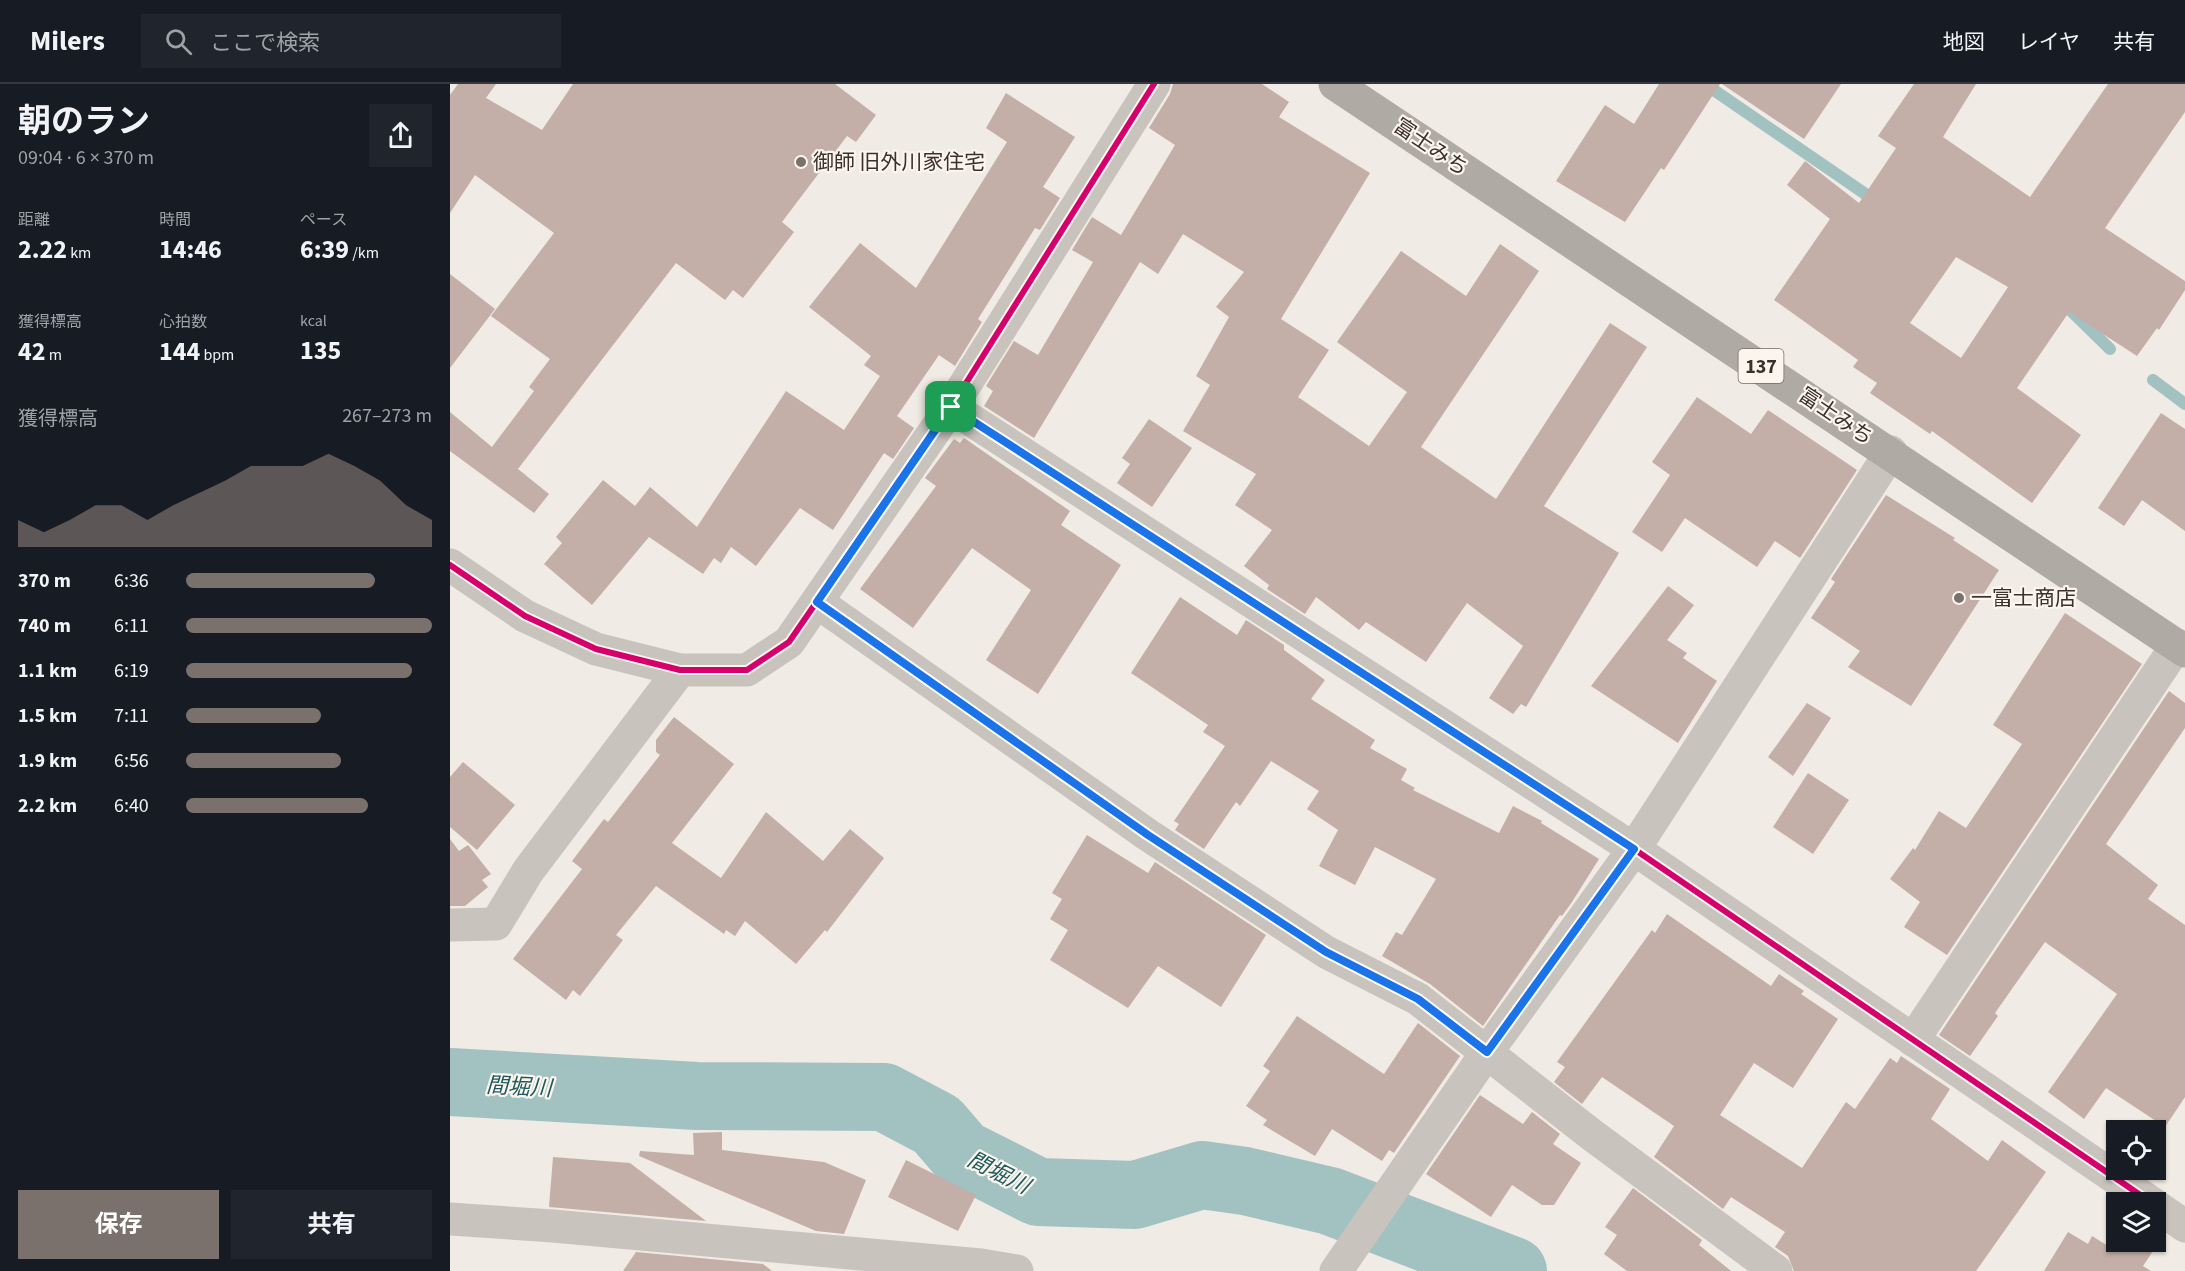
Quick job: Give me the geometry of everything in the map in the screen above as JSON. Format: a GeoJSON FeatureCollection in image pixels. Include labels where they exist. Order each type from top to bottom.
{"type":"FeatureCollection","features":[{"type":"Feature","properties":{"kind":"highway","name":"富士みち"},"geometry":{"type":"LineString","coordinates":[[1335,84],[1891,452],[2181,648]]}},
{"type":"Feature","properties":{"kind":"street"},"geometry":{"type":"LineString","coordinates":[[450,565],[525,616],[576,640],[596,649],[680,670],[747,670],[789,642],[951,407],[1154,84]]}},
{"type":"Feature","properties":{"kind":"street"},"geometry":{"type":"LineString","coordinates":[[951,407],[1634,849],[2136,1192]]}},
{"type":"Feature","properties":{"kind":"street"},"geometry":{"type":"LineString","coordinates":[[1336,1271],[1398,1185],[1487,1052],[1634,849],[1891,452]]}},
{"type":"Feature","properties":{"kind":"street"},"geometry":{"type":"LineString","coordinates":[[817,602],[1148,835],[1326,952],[1418,999],[1592,1135],[1776,1271]]}},
{"type":"Feature","properties":{"kind":"street"},"geometry":{"type":"LineString","coordinates":[[1913,1040],[2181,648]]}},
{"type":"Feature","properties":{"kind":"street"},"geometry":{"type":"LineString","coordinates":[[450,925],[496,924],[528,871],[680,670]]}},
{"type":"Feature","properties":{"kind":"street"},"geometry":{"type":"LineString","coordinates":[[2166,1213],[2185,1226]]}},
{"type":"Feature","properties":{"kind":"street"},"geometry":{"type":"LineString","coordinates":[[450,1219],[577,1228],[1017,1271]]}},
{"type":"Feature","properties":{"kind":"building"},"geometry":{"type":"Polygon","coordinates":[[[458,84],[496,84],[486,98],[542,130],[573,84],[835,84],[876,115],[856,142],[847,136],[782,222],[794,232],[743,298],[733,290],[725,300],[676,263],[518,469],[549,494],[534,513],[450,451],[450,412],[492,447],[534,391],[529,387],[550,359],[491,316],[554,233],[475,175],[450,213],[450,95],[458,84]]]}},
{"type":"Feature","properties":{"kind":"building"},"geometry":{"type":"Polygon","coordinates":[[[1173,84],[1262,84],[1289,102],[1279,117],[1370,173],[1281,319],[1329,350],[1298,397],[1369,446],[1407,392],[1337,342],[1401,251],[1466,296],[1500,244],[1539,271],[1421,447],[1496,499],[1610,323],[1647,347],[1544,506],[1619,553],[1526,707],[1521,704],[1513,714],[1489,698],[1523,646],[1467,603],[1426,662],[1366,622],[1359,630],[1316,597],[1305,614],[1267,589],[1269,585],[1244,566],[1272,530],[1235,505],[1256,474],[1183,431],[1210,385],[1196,376],[1229,317],[1216,307],[1244,272],[1183,234],[1158,274],[1140,262],[1034,438],[984,406],[993,391],[986,386],[1014,341],[1038,355],[1093,262],[1072,250],[1092,217],[1121,235],[1175,145],[1149,128],[1170,94],[1173,84]]]}},
{"type":"Feature","properties":{"kind":"building"},"geometry":{"type":"Polygon","coordinates":[[[1659,84],[1720,84],[1664,170],[1661,168],[1625,222],[1556,181],[1605,105],[1634,124],[1659,84]]]}},
{"type":"Feature","properties":{"kind":"building"},"geometry":{"type":"Polygon","coordinates":[[[1722,84],[1841,84],[1804,139],[1722,84]]]}},
{"type":"Feature","properties":{"kind":"building"},"geometry":{"type":"Polygon","coordinates":[[[1914,84],[1976,84],[1943,137],[2030,197],[2108,84],[2185,84],[2185,112],[2105,228],[2185,281],[2185,290],[2159,330],[2157,328],[2137,356],[2069,312],[2017,388],[2081,435],[2032,503],[1932,431],[1930,434],[1870,393],[1877,383],[1853,367],[1858,360],[1774,300],[1830,219],[1787,185],[1805,161],[1859,203],[1896,148],[1878,136],[1914,84]],[[1956,257],[1910,323],[1961,358],[2008,287],[1956,257]]]}},
{"type":"Feature","properties":{"kind":"building"},"geometry":{"type":"Polygon","coordinates":[[[1006,93],[1075,137],[1043,187],[1060,198],[1040,230],[1035,228],[978,319],[982,322],[955,366],[939,355],[897,416],[914,428],[893,459],[884,453],[833,530],[800,508],[756,566],[731,547],[721,563],[714,558],[703,574],[649,537],[592,605],[544,564],[562,543],[556,537],[603,480],[635,506],[650,487],[697,527],[786,391],[844,430],[880,376],[864,365],[871,356],[809,307],[860,243],[916,288],[1007,142],[986,128],[1006,93]]]}},
{"type":"Feature","properties":{"kind":"building"},"geometry":{"type":"Polygon","coordinates":[[[450,274],[495,309],[450,368],[450,274]]]}},
{"type":"Feature","properties":{"kind":"building"},"geometry":{"type":"Polygon","coordinates":[[[1697,397],[1751,434],[1768,410],[1857,470],[1800,558],[1775,541],[1757,567],[1685,518],[1662,552],[1632,532],[1670,475],[1652,462],[1697,397]]]}},
{"type":"Feature","properties":{"kind":"building"},"geometry":{"type":"Polygon","coordinates":[[[2161,413],[2185,429],[2185,531],[2142,500],[2124,526],[2098,508],[2161,413]]]}},
{"type":"Feature","properties":{"kind":"building"},"geometry":{"type":"Polygon","coordinates":[[[1149,419],[1192,448],[1152,507],[1117,483],[1130,464],[1122,458],[1149,419]]]}},
{"type":"Feature","properties":{"kind":"building"},"geometry":{"type":"Polygon","coordinates":[[[964,438],[1070,511],[1061,525],[1121,565],[1038,694],[986,660],[1031,590],[972,548],[913,628],[860,589],[936,486],[925,478],[954,439],[960,443],[964,438]]]}},
{"type":"Feature","properties":{"kind":"building"},"geometry":{"type":"Polygon","coordinates":[[[1886,495],[1955,538],[1953,540],[1999,570],[1911,706],[1848,667],[1860,651],[1811,618],[1835,582],[1831,579],[1886,495]]]}},
{"type":"Feature","properties":{"kind":"building"},"geometry":{"type":"Polygon","coordinates":[[[1668,586],[1694,605],[1667,640],[1687,653],[1683,658],[1717,681],[1678,743],[1591,686],[1668,586]]]}},
{"type":"Feature","properties":{"kind":"building"},"geometry":{"type":"Polygon","coordinates":[[[1180,597],[1237,635],[1246,620],[1284,645],[1284,650],[1325,680],[1311,699],[1375,740],[1370,748],[1407,769],[1401,780],[1415,788],[1413,790],[1499,833],[1513,806],[1542,821],[1541,823],[1599,859],[1572,902],[1562,916],[1560,915],[1483,1026],[1430,984],[1382,956],[1396,932],[1402,935],[1436,879],[1375,847],[1355,885],[1319,866],[1338,830],[1307,809],[1319,791],[1271,761],[1240,806],[1236,802],[1204,849],[1175,830],[1179,824],[1174,821],[1225,746],[1203,732],[1208,725],[1131,673],[1180,597]]]}},
{"type":"Feature","properties":{"kind":"building"},"geometry":{"type":"Polygon","coordinates":[[[2065,613],[2142,664],[1947,955],[1904,927],[1920,902],[1890,879],[1913,848],[1915,850],[1939,811],[1966,828],[2022,744],[1993,725],[2065,613]]]}},
{"type":"Feature","properties":{"kind":"building"},"geometry":{"type":"Polygon","coordinates":[[[2169,691],[2185,703],[2185,728],[2106,844],[2158,885],[2148,899],[2185,925],[2185,1097],[2166,1126],[2166,1120],[2154,1120],[2106,1088],[2084,1119],[2048,1092],[2117,994],[2045,942],[1995,1013],[1998,1016],[1970,1056],[1939,1035],[2169,691]]]}},
{"type":"Feature","properties":{"kind":"building"},"geometry":{"type":"Polygon","coordinates":[[[1807,703],[1831,718],[1793,776],[1768,757],[1807,703]]]}},
{"type":"Feature","properties":{"kind":"building"},"geometry":{"type":"Polygon","coordinates":[[[674,717],[734,764],[672,843],[721,878],[766,812],[823,861],[850,829],[884,858],[827,932],[825,930],[796,964],[745,921],[735,936],[726,930],[724,934],[656,886],[616,935],[623,940],[580,996],[573,990],[566,1000],[513,959],[582,869],[572,861],[604,819],[608,822],[660,755],[656,752],[656,740],[674,717]]]}},
{"type":"Feature","properties":{"kind":"building"},"geometry":{"type":"Polygon","coordinates":[[[463,762],[515,805],[477,850],[450,827],[450,777],[463,762]]]}},
{"type":"Feature","properties":{"kind":"building"},"geometry":{"type":"Polygon","coordinates":[[[1808,773],[1849,800],[1813,854],[1773,827],[1808,773]]]}},
{"type":"Feature","properties":{"kind":"building"},"geometry":{"type":"Polygon","coordinates":[[[1087,835],[1148,873],[1155,862],[1266,935],[1221,1007],[1158,966],[1128,1008],[1050,960],[1068,930],[1050,919],[1062,899],[1052,893],[1087,835]]]}},
{"type":"Feature","properties":{"kind":"building"},"geometry":{"type":"Polygon","coordinates":[[[450,839],[459,851],[468,845],[491,874],[482,880],[488,887],[465,906],[450,906],[450,839]]]}},
{"type":"Feature","properties":{"kind":"building"},"geometry":{"type":"Polygon","coordinates":[[[1667,914],[1771,986],[1779,974],[1804,991],[1801,994],[1838,1019],[1793,1088],[1754,1063],[1720,1115],[1802,1168],[1846,1102],[1855,1109],[1890,1058],[1897,1063],[1901,1056],[1950,1089],[1931,1119],[1988,1161],[2002,1140],[2046,1172],[1976,1271],[1794,1271],[1788,1256],[1775,1247],[1785,1232],[1731,1197],[1723,1209],[1654,1157],[1674,1126],[1602,1077],[1582,1104],[1554,1082],[1565,1067],[1557,1062],[1652,930],[1655,933],[1667,914]]]}},
{"type":"Feature","properties":{"kind":"building"},"geometry":{"type":"Polygon","coordinates":[[[1297,1016],[1384,1074],[1418,1023],[1460,1056],[1394,1153],[1389,1150],[1382,1161],[1332,1129],[1315,1156],[1263,1125],[1267,1120],[1246,1106],[1270,1071],[1263,1066],[1297,1016]]]}},
{"type":"Feature","properties":{"kind":"building"},"geometry":{"type":"Polygon","coordinates":[[[1480,1095],[1523,1124],[1532,1112],[1560,1134],[1553,1144],[1581,1163],[1554,1205],[1542,1205],[1512,1185],[1491,1217],[1426,1174],[1480,1095]]]}},
{"type":"Feature","properties":{"kind":"building"},"geometry":{"type":"Polygon","coordinates":[[[722,1132],[722,1150],[824,1162],[866,1180],[844,1234],[816,1231],[639,1156],[640,1151],[694,1155],[693,1133],[722,1132]]]}},
{"type":"Feature","properties":{"kind":"building"},"geometry":{"type":"Polygon","coordinates":[[[553,1157],[630,1163],[706,1221],[549,1207],[553,1157]]]}},
{"type":"Feature","properties":{"kind":"building"},"geometry":{"type":"Polygon","coordinates":[[[906,1160],[976,1195],[958,1231],[888,1197],[906,1160]]]}},
{"type":"Feature","properties":{"kind":"building"},"geometry":{"type":"Polygon","coordinates":[[[1633,1188],[1702,1240],[1699,1245],[1731,1271],[1627,1271],[1604,1254],[1617,1235],[1605,1227],[1633,1188]]]}},
{"type":"Feature","properties":{"kind":"building"},"geometry":{"type":"Polygon","coordinates":[[[2068,1232],[2088,1244],[2092,1236],[2106,1245],[2106,1252],[2152,1252],[2143,1266],[2151,1271],[2044,1271],[2068,1232]]]}},
{"type":"Feature","properties":{"kind":"building"},"geometry":{"type":"Polygon","coordinates":[[[636,1252],[763,1264],[772,1271],[623,1271],[636,1252]]]}},
{"type":"Feature","properties":{"kind":"waterway"},"geometry":{"type":"LineString","coordinates":[[1705,84],[1877,202]]}},
{"type":"Feature","properties":{"kind":"waterway"},"geometry":{"type":"LineString","coordinates":[[2064,304],[2110,349]]}},
{"type":"Feature","properties":{"kind":"waterway"},"geometry":{"type":"LineString","coordinates":[[2153,380],[2185,404]]}},
{"type":"Feature","properties":{"kind":"waterway","name":"間堀川"},"geometry":{"type":"LineString","coordinates":[[450,1082],[697,1096],[884,1097],[937,1125],[961,1153],[1038,1192],[1135,1195],[1202,1175],[1245,1181],[1330,1201],[1513,1271]]}},
{"type":"Feature","properties":{"kind":"cycle path"},"geometry":{"type":"LineString","coordinates":[[450,565],[525,616],[596,649],[680,670],[747,670],[789,642],[951,407],[1154,84]]}},
{"type":"Feature","properties":{"kind":"cycle path"},"geometry":{"type":"LineString","coordinates":[[951,407],[1634,849],[2136,1192]]}},
{"type":"Feature","properties":{"kind":"place","name":"御師 旧外川家住宅"},"geometry":{"type":"Point","coordinates":[801,162]}},
{"type":"Feature","properties":{"kind":"place","name":"一富士商店"},"geometry":{"type":"Point","coordinates":[1959,598]}},
{"type":"Feature","properties":{"kind":"route"},"geometry":{"type":"LineString","coordinates":[[951,407],[1634,849],[1487,1052],[1418,999],[1326,952],[1148,835],[817,602],[951,407]]}}]}
